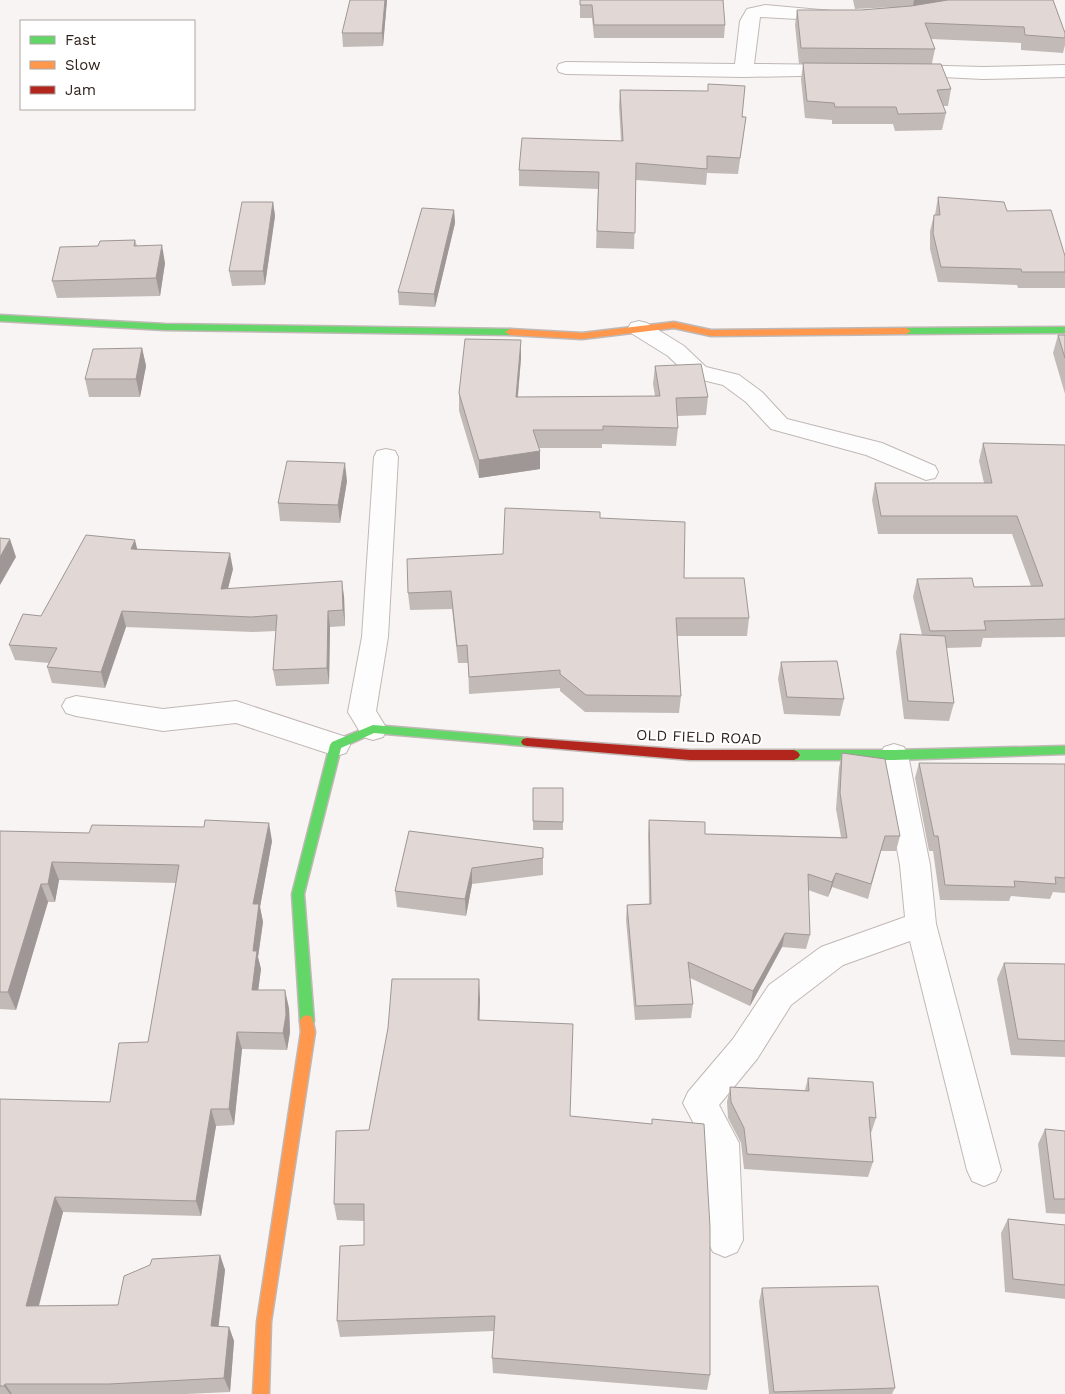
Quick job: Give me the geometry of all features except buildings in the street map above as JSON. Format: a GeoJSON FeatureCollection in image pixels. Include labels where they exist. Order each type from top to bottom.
{"type":"FeatureCollection","features":[{"type":"Feature","properties":{"kind":"street"},"geometry":{"type":"LineString","coordinates":[[744,71],[748,21],[752,6],[765,10],[805,15],[845,16]]}},
{"type":"Feature","properties":{"kind":"street"},"geometry":{"type":"LineString","coordinates":[[566,68],[862,71]]}},
{"type":"Feature","properties":{"kind":"street"},"geometry":{"type":"LineString","coordinates":[[892,72],[983,73],[1065,71]]}},
{"type":"Feature","properties":{"kind":"street"},"geometry":{"type":"LineString","coordinates":[[0,318],[165,326],[501,332],[582,336],[674,325],[711,333],[1065,330]]}},
{"type":"Feature","properties":{"kind":"street"},"geometry":{"type":"LineString","coordinates":[[639,328],[676,351],[698,372],[731,380],[754,397],[780,424],[874,449],[926,472]]}},
{"type":"Feature","properties":{"kind":"street"},"geometry":{"type":"LineString","coordinates":[[373,729],[362,712],[375,637],[386,457]]}},
{"type":"Feature","properties":{"kind":"street"},"geometry":{"type":"LineString","coordinates":[[76,706],[163,720],[236,712],[336,745],[298,894],[308,1032],[264,1322],[261,1394]]}},
{"type":"Feature","properties":{"kind":"street","name":"OLD FIELD ROAD"},"geometry":{"type":"LineString","coordinates":[[336,745],[373,729],[690,755],[894,755],[1065,750]]}},
{"type":"Feature","properties":{"kind":"street"},"geometry":{"type":"LineString","coordinates":[[894,755],[915,865],[921,924],[984,1170]]}},
{"type":"Feature","properties":{"kind":"street"},"geometry":{"type":"LineString","coordinates":[[725,1240],[722,1143],[700,1103],[745,1049],[780,995],[832,956],[921,924]]}},
{"type":"Feature","properties":{"kind":"traffic: fast"},"geometry":{"type":"LineString","coordinates":[[0,318],[165,327],[510,332]]}},
{"type":"Feature","properties":{"kind":"traffic: fast"},"geometry":{"type":"LineString","coordinates":[[906,331],[1065,330]]}},
{"type":"Feature","properties":{"kind":"traffic: fast"},"geometry":{"type":"LineString","coordinates":[[307,1021],[298,894],[336,745],[373,729],[527,742]]}},
{"type":"Feature","properties":{"kind":"traffic: fast"},"geometry":{"type":"LineString","coordinates":[[794,755],[894,755],[1065,750]]}},
{"type":"Feature","properties":{"kind":"traffic: slow"},"geometry":{"type":"LineString","coordinates":[[510,332],[582,336],[674,325],[711,333],[906,331]]}},
{"type":"Feature","properties":{"kind":"traffic: slow"},"geometry":{"type":"LineString","coordinates":[[261,1394],[264,1322],[308,1032],[307,1021]]}},
{"type":"Feature","properties":{"kind":"traffic: jam"},"geometry":{"type":"LineString","coordinates":[[527,742],[690,755],[794,755]]}}]}
